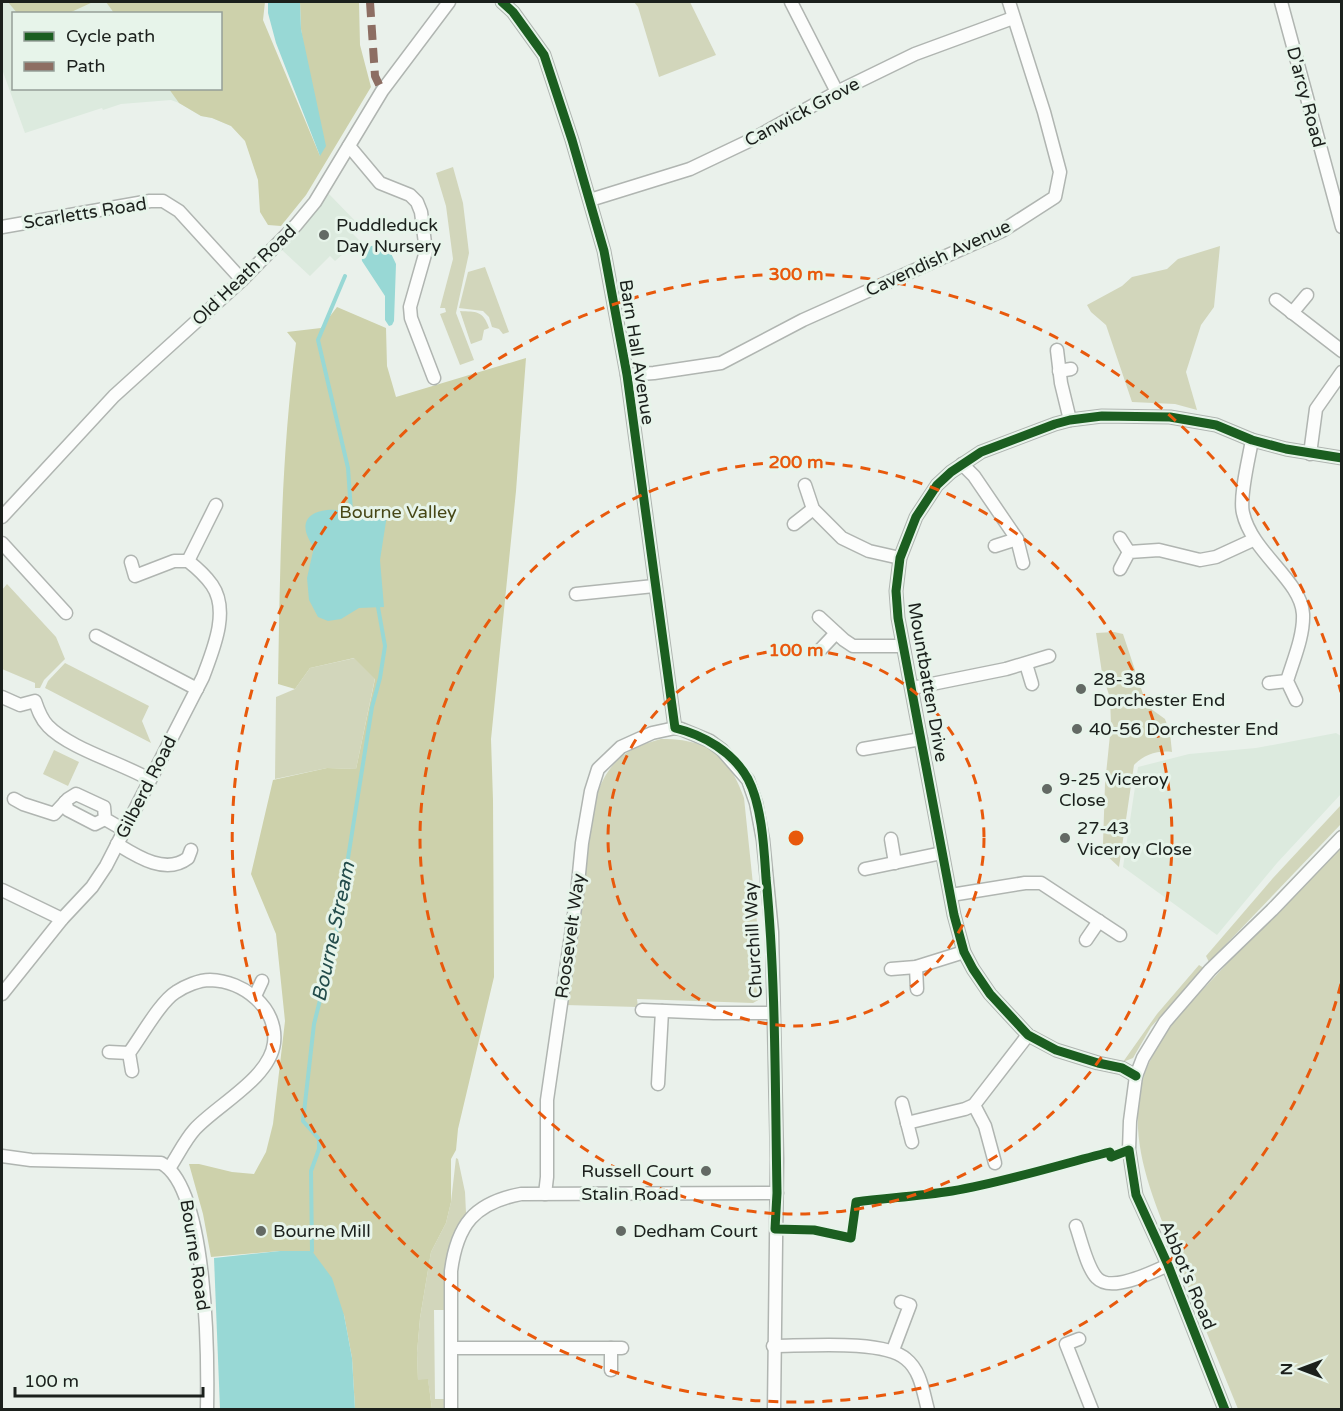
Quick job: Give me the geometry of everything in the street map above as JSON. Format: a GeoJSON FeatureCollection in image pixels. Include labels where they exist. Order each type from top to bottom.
{"type":"FeatureCollection","features":[{"type":"Feature","properties":{"kind":"street","name":"Old Heath Road"},"geometry":{"type":"LineString","coordinates":[[2,517],[114,396],[242,280],[290,232],[309,209],[382,91],[449,2]]}},
{"type":"Feature","properties":{"kind":"street","name":"Barn Hall Avenue"},"geometry":{"type":"LineString","coordinates":[[502,2],[513,12],[544,55],[604,251],[627,375],[675,728]]}},
{"type":"Feature","properties":{"kind":"street"},"geometry":{"type":"LineString","coordinates":[[791,2],[837,92]]}},
{"type":"Feature","properties":{"kind":"street","name":"Cavendish Avenue"},"geometry":{"type":"LineString","coordinates":[[627,375],[654,374],[721,363],[803,320],[1002,231],[1055,197],[1060,172],[1044,112],[1009,2]]}},
{"type":"Feature","properties":{"kind":"street","name":"D'arcy Road"},"geometry":{"type":"LineString","coordinates":[[1281,2],[1341,227]]}},
{"type":"Feature","properties":{"kind":"street","name":"Canwick Grove"},"geometry":{"type":"LineString","coordinates":[[590,200],[690,169],[753,139],[837,92],[915,54],[1013,18]]}},
{"type":"Feature","properties":{"kind":"street"},"geometry":{"type":"LineString","coordinates":[[348,146],[380,183],[410,195],[422,212],[426,251],[410,307],[411,318],[434,378]]}},
{"type":"Feature","properties":{"kind":"street","name":"Scarletts Road"},"geometry":{"type":"LineString","coordinates":[[2,227],[150,201],[163,201],[179,211],[242,280]]}},
{"type":"Feature","properties":{"kind":"street"},"geometry":{"type":"LineString","coordinates":[[1292,313],[1307,295]]}},
{"type":"Feature","properties":{"kind":"street"},"geometry":{"type":"LineString","coordinates":[[1276,300],[1341,351]]}},
{"type":"Feature","properties":{"kind":"street"},"geometry":{"type":"LineString","coordinates":[[1056,350],[1065,370],[1070,420]]}},
{"type":"Feature","properties":{"kind":"street"},"geometry":{"type":"LineString","coordinates":[[1310,454],[1316,409],[1341,372]]}},
{"type":"Feature","properties":{"kind":"street","name":"Mountbatten Drive"},"geometry":{"type":"LineString","coordinates":[[1136,1076],[1122,1068],[1056,1050],[1028,1035],[990,994],[964,952],[942,854],[898,618],[896,591],[900,558],[916,517],[929,496],[937,485],[962,464],[995,446],[1070,420],[1102,416],[1170,417],[1216,425],[1252,440],[1310,454],[1341,458]]}},
{"type":"Feature","properties":{"kind":"street"},"geometry":{"type":"LineString","coordinates":[[1252,440],[1242,511],[1253,540],[1299,599],[1303,614],[1301,634],[1287,681],[1296,700]]}},
{"type":"Feature","properties":{"kind":"street"},"geometry":{"type":"LineString","coordinates":[[962,464],[974,476],[1017,538],[1023,562]]}},
{"type":"Feature","properties":{"kind":"street"},"geometry":{"type":"LineString","coordinates":[[805,485],[813,509],[842,538],[869,551],[900,558]]}},
{"type":"Feature","properties":{"kind":"street"},"geometry":{"type":"LineString","coordinates":[[131,562],[135,576],[174,561],[188,561],[216,505]]}},
{"type":"Feature","properties":{"kind":"street"},"geometry":{"type":"LineString","coordinates":[[794,524],[813,509]]}},
{"type":"Feature","properties":{"kind":"street"},"geometry":{"type":"LineString","coordinates":[[995,546],[1017,538]]}},
{"type":"Feature","properties":{"kind":"street"},"geometry":{"type":"LineString","coordinates":[[1120,538],[1129,552]]}},
{"type":"Feature","properties":{"kind":"street"},"geometry":{"type":"LineString","coordinates":[[1129,552],[1158,550],[1200,560],[1216,557],[1253,540]]}},
{"type":"Feature","properties":{"kind":"street"},"geometry":{"type":"LineString","coordinates":[[2,543],[66,613]]}},
{"type":"Feature","properties":{"kind":"street"},"geometry":{"type":"LineString","coordinates":[[1120,569],[1129,552]]}},
{"type":"Feature","properties":{"kind":"street","name":"Gilberd Road"},"geometry":{"type":"LineString","coordinates":[[2,994],[62,919],[92,887],[117,844],[196,689],[214,648],[219,624],[219,607],[213,587],[188,561]]}},
{"type":"Feature","properties":{"kind":"street"},"geometry":{"type":"LineString","coordinates":[[576,594],[654,586]]}},
{"type":"Feature","properties":{"kind":"street"},"geometry":{"type":"LineString","coordinates":[[819,617],[853,646],[903,646]]}},
{"type":"Feature","properties":{"kind":"street"},"geometry":{"type":"LineString","coordinates":[[821,650],[836,633]]}},
{"type":"Feature","properties":{"kind":"street"},"geometry":{"type":"LineString","coordinates":[[96,636],[196,689]]}},
{"type":"Feature","properties":{"kind":"street"},"geometry":{"type":"LineString","coordinates":[[912,688],[1026,664],[1048,656]]}},
{"type":"Feature","properties":{"kind":"street"},"geometry":{"type":"LineString","coordinates":[[1026,664],[1032,684]]}},
{"type":"Feature","properties":{"kind":"street"},"geometry":{"type":"LineString","coordinates":[[1269,683],[1287,681]]}},
{"type":"Feature","properties":{"kind":"street"},"geometry":{"type":"LineString","coordinates":[[2,697],[20,705],[35,701],[47,725],[61,736],[149,779]]}},
{"type":"Feature","properties":{"kind":"street","name":"Churchill Way"},"geometry":{"type":"LineString","coordinates":[[675,728],[710,741],[722,750],[748,780],[756,803],[763,840],[772,932],[777,1193]]}},
{"type":"Feature","properties":{"kind":"street","name":"Roosevelt Way"},"geometry":{"type":"LineString","coordinates":[[545,1194],[547,1101],[591,791],[598,769],[621,747],[652,733],[675,728]]}},
{"type":"Feature","properties":{"kind":"street"},"geometry":{"type":"LineString","coordinates":[[863,749],[921,739]]}},
{"type":"Feature","properties":{"kind":"street"},"geometry":{"type":"LineString","coordinates":[[14,799],[54,814],[76,794],[104,807],[105,819]]}},
{"type":"Feature","properties":{"kind":"street"},"geometry":{"type":"LineString","coordinates":[[65,802],[68,810],[94,824],[105,819]]}},
{"type":"Feature","properties":{"kind":"street"},"geometry":{"type":"LineString","coordinates":[[105,819],[124,830]]}},
{"type":"Feature","properties":{"kind":"street","name":"Abbot's Road"},"geometry":{"type":"LineString","coordinates":[[1226,1410],[1168,1265],[1136,1195],[1129,1150],[1136,1076],[1143,1058],[1165,1022],[1210,970],[1272,910],[1341,837]]}},
{"type":"Feature","properties":{"kind":"street"},"geometry":{"type":"LineString","coordinates":[[891,839],[895,863]]}},
{"type":"Feature","properties":{"kind":"street"},"geometry":{"type":"LineString","coordinates":[[117,844],[150,862],[172,866],[188,858],[191,850]]}},
{"type":"Feature","properties":{"kind":"street"},"geometry":{"type":"LineString","coordinates":[[865,869],[942,854]]}},
{"type":"Feature","properties":{"kind":"street"},"geometry":{"type":"LineString","coordinates":[[951,895],[1036,882],[1055,891],[1120,935]]}},
{"type":"Feature","properties":{"kind":"street"},"geometry":{"type":"LineString","coordinates":[[2,890],[62,919]]}},
{"type":"Feature","properties":{"kind":"street"},"geometry":{"type":"LineString","coordinates":[[1086,940],[1099,921]]}},
{"type":"Feature","properties":{"kind":"street"},"geometry":{"type":"LineString","coordinates":[[891,969],[916,967],[964,952]]}},
{"type":"Feature","properties":{"kind":"street"},"geometry":{"type":"LineString","coordinates":[[916,967],[917,989]]}},
{"type":"Feature","properties":{"kind":"street"},"geometry":{"type":"LineString","coordinates":[[2,1156],[31,1160],[161,1163],[170,1167],[194,1130],[246,1086],[269,1060],[274,1044],[272,1022],[255,996],[241,988],[210,980],[187,986],[173,994],[129,1053],[132,1071]]}},
{"type":"Feature","properties":{"kind":"street"},"geometry":{"type":"LineString","coordinates":[[255,996],[262,981]]}},
{"type":"Feature","properties":{"kind":"street"},"geometry":{"type":"LineString","coordinates":[[642,1010],[714,1013],[773,1012]]}},
{"type":"Feature","properties":{"kind":"street"},"geometry":{"type":"LineString","coordinates":[[658,1084],[662,1011]]}},
{"type":"Feature","properties":{"kind":"street"},"geometry":{"type":"LineString","coordinates":[[907,1123],[974,1105],[1028,1035]]}},
{"type":"Feature","properties":{"kind":"street"},"geometry":{"type":"LineString","coordinates":[[109,1053],[129,1053]]}},
{"type":"Feature","properties":{"kind":"street"},"geometry":{"type":"LineString","coordinates":[[902,1103],[912,1142]]}},
{"type":"Feature","properties":{"kind":"street"},"geometry":{"type":"LineString","coordinates":[[974,1105],[985,1126],[995,1163]]}},
{"type":"Feature","properties":{"kind":"street","name":"Bourne Road"},"geometry":{"type":"LineString","coordinates":[[170,1167],[185,1193],[201,1269],[208,1358],[207,1410]]}},
{"type":"Feature","properties":{"kind":"street"},"geometry":{"type":"LineString","coordinates":[[774,1410],[773,1346],[777,1193]]}},
{"type":"Feature","properties":{"kind":"street","name":"Stalin Road"},"geometry":{"type":"LineString","coordinates":[[452,1410],[451,1271],[453,1252],[469,1218],[483,1207],[499,1198],[520,1194],[777,1193]]}},
{"type":"Feature","properties":{"kind":"street"},"geometry":{"type":"LineString","coordinates":[[1076,1226],[1089,1262],[1098,1279],[1106,1284],[1118,1284],[1168,1265]]}},
{"type":"Feature","properties":{"kind":"street"},"geometry":{"type":"LineString","coordinates":[[893,1350],[911,1306]]}},
{"type":"Feature","properties":{"kind":"street"},"geometry":{"type":"LineString","coordinates":[[1079,1339],[1066,1344],[1092,1410]]}},
{"type":"Feature","properties":{"kind":"street"},"geometry":{"type":"LineString","coordinates":[[773,1346],[857,1346],[893,1350],[907,1359],[916,1370],[928,1410]]}},
{"type":"Feature","properties":{"kind":"street"},"geometry":{"type":"LineString","coordinates":[[453,1348],[616,1348],[611,1370]]}},
{"type":"Feature","properties":{"kind":"shaded area"},"geometry":{"type":"Polygon","coordinates":[[[2,2],[122,2],[139,12],[12,12],[12,90],[216,90],[231,126],[201,116],[171,100],[121,104],[103,110],[102,108],[25,133],[2,69],[2,2]]]}},
{"type":"Feature","properties":{"kind":"shaded area","name":"Puddleduck Day Nursery"},"geometry":{"type":"Polygon","coordinates":[[[328,193],[358,224],[350,231],[359,240],[335,261],[330,256],[310,276],[282,248],[310,219],[328,193]]]}},
{"type":"Feature","properties":{"kind":"shaded area"},"geometry":{"type":"Polygon","coordinates":[[[1336,733],[1341,736],[1341,794],[1277,863],[1217,935],[1123,867],[1138,767],[1189,754],[1256,748],[1336,733]]]}},
{"type":"Feature","properties":{"kind":"green space"},"geometry":{"type":"Polygon","coordinates":[[[8,2],[93,2],[71,12],[16,12],[8,2]]]}},
{"type":"Feature","properties":{"kind":"green space"},"geometry":{"type":"Polygon","coordinates":[[[106,2],[265,2],[263,20],[320,156],[301,29],[300,2],[359,2],[360,45],[371,87],[306,195],[281,226],[268,225],[260,212],[258,180],[245,141],[231,126],[201,116],[179,103],[170,90],[222,90],[222,12],[113,12],[106,2]]]}},
{"type":"Feature","properties":{"kind":"green space"},"geometry":{"type":"Polygon","coordinates":[[[634,2],[690,2],[716,55],[659,77],[638,7],[634,2]]]}},
{"type":"Feature","properties":{"kind":"green space"},"geometry":{"type":"Polygon","coordinates":[[[453,167],[463,203],[469,253],[456,313],[474,360],[460,365],[440,314],[446,312],[445,308],[440,308],[453,259],[446,206],[436,173],[453,167]]]}},
{"type":"Feature","properties":{"kind":"green space"},"geometry":{"type":"Polygon","coordinates":[[[1220,246],[1214,307],[1201,325],[1186,372],[1197,410],[1175,404],[1132,402],[1106,325],[1091,312],[1087,305],[1122,286],[1132,277],[1167,269],[1178,259],[1220,246]]]}},
{"type":"Feature","properties":{"kind":"green space"},"geometry":{"type":"Polygon","coordinates":[[[485,267],[509,332],[503,334],[499,329],[492,327],[489,317],[483,311],[459,308],[468,272],[485,267]]]}},
{"type":"Feature","properties":{"kind":"green space","name":"Bourne Valley"},"geometry":{"type":"Polygon","coordinates":[[[337,307],[386,328],[387,366],[396,397],[526,358],[516,491],[491,739],[494,977],[458,1129],[456,1150],[451,1159],[451,1202],[446,1223],[431,1252],[420,1318],[417,1353],[418,1380],[428,1379],[432,1409],[355,1409],[352,1358],[344,1315],[280,1251],[211,1257],[203,1214],[189,1164],[254,1174],[266,1152],[273,1124],[285,1021],[276,934],[251,874],[273,780],[327,768],[356,769],[375,679],[354,658],[310,668],[295,689],[278,684],[284,470],[296,343],[287,332],[321,328],[337,307]]]}},
{"type":"Feature","properties":{"kind":"green space"},"geometry":{"type":"Polygon","coordinates":[[[460,311],[475,312],[484,318],[489,328],[484,330],[482,340],[471,344],[460,311]]]}},
{"type":"Feature","properties":{"kind":"green space"},"geometry":{"type":"Polygon","coordinates":[[[7,584],[56,637],[65,659],[44,680],[40,688],[35,688],[35,683],[2,669],[2,590],[7,584]]]}},
{"type":"Feature","properties":{"kind":"green space"},"geometry":{"type":"Polygon","coordinates":[[[1096,633],[1123,634],[1147,706],[1165,719],[1170,733],[1172,752],[1151,754],[1134,765],[1119,867],[1104,853],[1103,843],[1105,784],[1111,725],[1110,698],[1102,673],[1096,633]]]}},
{"type":"Feature","properties":{"kind":"green space"},"geometry":{"type":"Polygon","coordinates":[[[355,658],[375,678],[356,769],[327,768],[275,779],[276,697],[295,689],[310,668],[355,658]]]}},
{"type":"Feature","properties":{"kind":"green space"},"geometry":{"type":"Polygon","coordinates":[[[65,663],[149,706],[142,721],[151,743],[45,688],[48,681],[65,663]]]}},
{"type":"Feature","properties":{"kind":"green space"},"geometry":{"type":"Polygon","coordinates":[[[661,739],[692,742],[704,746],[723,760],[738,783],[744,798],[764,990],[760,999],[753,1003],[637,999],[638,1007],[565,1005],[595,801],[599,788],[611,768],[626,753],[661,739]]]}},
{"type":"Feature","properties":{"kind":"green space"},"geometry":{"type":"Polygon","coordinates":[[[54,750],[79,762],[68,786],[43,774],[54,750]]]}},
{"type":"Feature","properties":{"kind":"green space"},"geometry":{"type":"Polygon","coordinates":[[[1341,805],[1341,824],[1209,962],[1206,956],[1273,878],[1341,805]]]}},
{"type":"Feature","properties":{"kind":"green space"},"geometry":{"type":"Polygon","coordinates":[[[1341,842],[1341,1409],[1238,1409],[1174,1252],[1147,1177],[1139,1138],[1139,1098],[1144,1076],[1153,1055],[1178,1016],[1341,842]]]}},
{"type":"Feature","properties":{"kind":"green space"},"geometry":{"type":"Polygon","coordinates":[[[1199,965],[1204,968],[1151,1027],[1133,1058],[1123,1062],[1157,1014],[1199,965]]]}},
{"type":"Feature","properties":{"kind":"green space"},"geometry":{"type":"Polygon","coordinates":[[[456,1158],[465,1192],[466,1213],[452,1239],[445,1272],[446,1310],[434,1310],[435,1399],[444,1399],[444,1409],[432,1409],[428,1380],[418,1381],[417,1353],[420,1318],[431,1252],[446,1223],[451,1202],[456,1158]]]}},
{"type":"Feature","properties":{"kind":"water"},"geometry":{"type":"Polygon","coordinates":[[[268,2],[300,2],[301,29],[326,146],[320,156],[276,43],[268,13],[268,2]]]}},
{"type":"Feature","properties":{"kind":"water"},"geometry":{"type":"Polygon","coordinates":[[[387,245],[396,264],[394,321],[389,326],[385,320],[385,296],[362,261],[361,249],[387,245]]]}},
{"type":"Feature","properties":{"kind":"water"},"geometry":{"type":"Polygon","coordinates":[[[365,508],[387,515],[380,560],[384,607],[359,608],[341,619],[328,621],[318,617],[309,600],[307,578],[314,547],[307,534],[306,523],[312,515],[318,512],[353,511],[365,508]]]}},
{"type":"Feature","properties":{"kind":"water"},"geometry":{"type":"Polygon","coordinates":[[[280,1251],[312,1251],[332,1278],[344,1315],[352,1358],[355,1409],[220,1409],[214,1258],[280,1251]]]}},
{"type":"Feature","properties":{"kind":"waterway","name":"Bourne Stream"},"geometry":{"type":"LineString","coordinates":[[345,276],[318,340],[348,468],[351,511]]}},
{"type":"Feature","properties":{"kind":"waterway","name":"Bourne Stream"},"geometry":{"type":"LineString","coordinates":[[312,1251],[311,1171],[319,1149],[319,1139],[303,1121],[314,1024],[335,940],[372,707],[385,646],[378,607]]}},
{"type":"Feature","properties":{"kind":"marked path"},"geometry":{"type":"LineString","coordinates":[[370,2],[375,76],[382,91]]}},
{"type":"Feature","properties":{"kind":"cycle path"},"geometry":{"type":"LineString","coordinates":[[502,2],[513,12],[544,55],[572,140],[604,251],[627,375],[675,728],[697,735],[717,746],[742,769],[753,790],[759,814],[769,917],[773,996],[777,1193],[775,1229],[814,1230],[851,1238],[856,1202],[940,1193],[972,1187],[1110,1152],[1111,1157],[1129,1150],[1136,1195],[1168,1265],[1225,1410]]}},
{"type":"Feature","properties":{"kind":"cycle path"},"geometry":{"type":"LineString","coordinates":[[1136,1076],[1122,1068],[1056,1050],[1028,1035],[990,994],[964,952],[954,915],[898,618],[896,591],[900,558],[916,517],[937,485],[951,472],[981,452],[1070,420],[1102,416],[1170,417],[1216,425],[1252,440],[1286,449],[1342,458]]}},
{"type":"Feature","properties":{"kind":"place","name":"Puddleduck Day Nursery"},"geometry":{"type":"Point","coordinates":[324,235]}},
{"type":"Feature","properties":{"kind":"place","name":"28-38 Dorchester End"},"geometry":{"type":"Point","coordinates":[1081,689]}},
{"type":"Feature","properties":{"kind":"place","name":"40-56 Dorchester End"},"geometry":{"type":"Point","coordinates":[1077,729]}},
{"type":"Feature","properties":{"kind":"place","name":"9-25 Viceroy Close"},"geometry":{"type":"Point","coordinates":[1047,789]}},
{"type":"Feature","properties":{"kind":"place","name":"27-43 Viceroy Close"},"geometry":{"type":"Point","coordinates":[1065,838]}},
{"type":"Feature","properties":{"kind":"place","name":"Russell Court"},"geometry":{"type":"Point","coordinates":[706,1171]}},
{"type":"Feature","properties":{"kind":"place","name":"Bourne Mill"},"geometry":{"type":"Point","coordinates":[261,1231]}},
{"type":"Feature","properties":{"kind":"place","name":"Dedham Court"},"geometry":{"type":"Point","coordinates":[621,1231]}}]}
